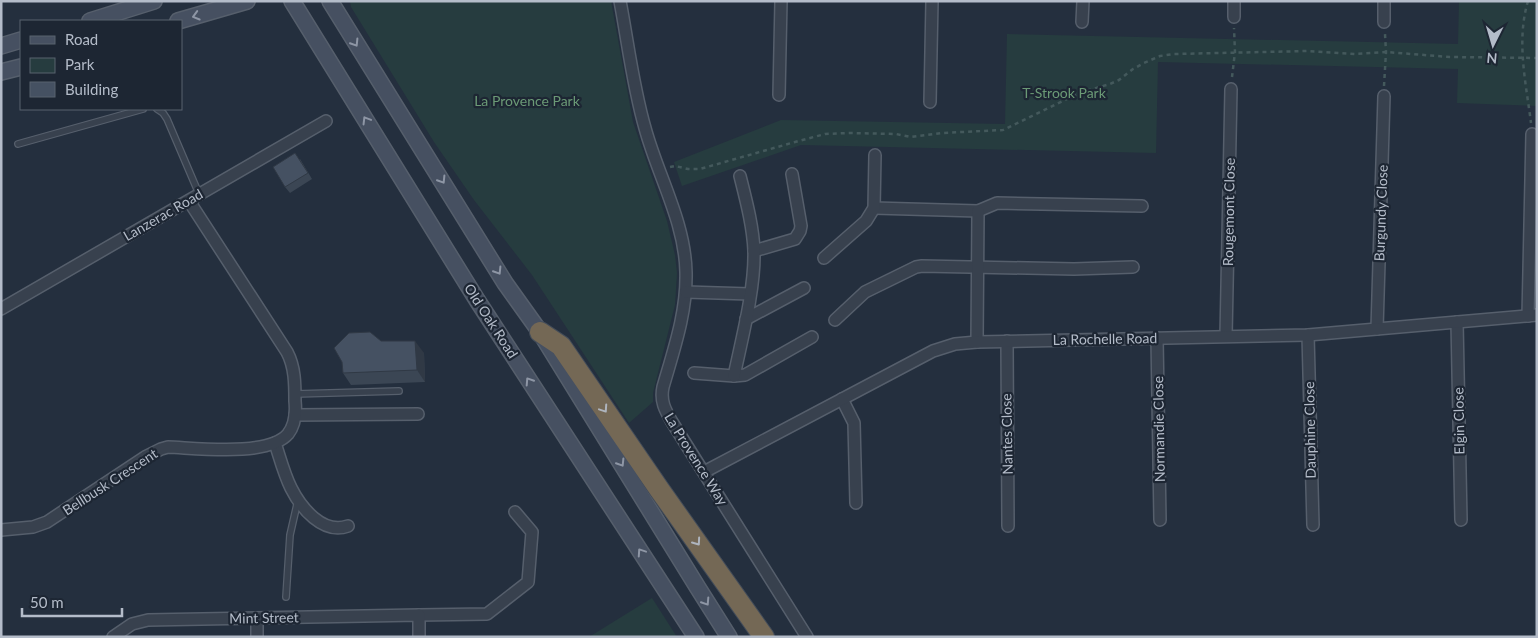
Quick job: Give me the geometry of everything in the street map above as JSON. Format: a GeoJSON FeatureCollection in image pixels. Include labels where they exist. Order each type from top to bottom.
{"type":"FeatureCollection","features":[{"type":"Feature","properties":{"kind":"highway"},"geometry":{"type":"LineString","coordinates":[[540,332],[561,346],[764,637]]}},
{"type":"Feature","properties":{"kind":"main road"},"geometry":{"type":"LineString","coordinates":[[93,20],[154,1]]}},
{"type":"Feature","properties":{"kind":"main road"},"geometry":{"type":"LineString","coordinates":[[181,20],[247,1]]}},
{"type":"Feature","properties":{"kind":"main road","name":"Old Oak Road"},"geometry":{"type":"LineString","coordinates":[[292,1],[462,276],[696,637]]}},
{"type":"Feature","properties":{"kind":"main road"},"geometry":{"type":"LineString","coordinates":[[330,1],[500,275],[540,332],[729,637]]}},
{"type":"Feature","properties":{"kind":"main road"},"geometry":{"type":"LineString","coordinates":[[1,46],[20,40]]}},
{"type":"Feature","properties":{"kind":"main road"},"geometry":{"type":"LineString","coordinates":[[1,72],[20,66]]}},
{"type":"Feature","properties":{"kind":"street","name":"La Provence Way"},"geometry":{"type":"LineString","coordinates":[[620,1],[644,127],[683,240],[686,292],[681,324],[663,387],[664,409],[807,637]]}},
{"type":"Feature","properties":{"kind":"street"},"geometry":{"type":"LineString","coordinates":[[779,95],[781,1]]}},
{"type":"Feature","properties":{"kind":"street"},"geometry":{"type":"LineString","coordinates":[[930,102],[932,1]]}},
{"type":"Feature","properties":{"kind":"street"},"geometry":{"type":"LineString","coordinates":[[1082,22],[1083,1]]}},
{"type":"Feature","properties":{"kind":"street"},"geometry":{"type":"LineString","coordinates":[[1234,1],[1234,17]]}},
{"type":"Feature","properties":{"kind":"street"},"geometry":{"type":"LineString","coordinates":[[1384,1],[1384,22]]}},
{"type":"Feature","properties":{"kind":"street","name":"Rougemont Close"},"geometry":{"type":"LineString","coordinates":[[1226,336],[1231,88]]}},
{"type":"Feature","properties":{"kind":"street","name":"Burgundy Close"},"geometry":{"type":"LineString","coordinates":[[1377,329],[1384,96]]}},
{"type":"Feature","properties":{"kind":"street","name":"Lanzerac Road"},"geometry":{"type":"LineString","coordinates":[[1,310],[326,121]]}},
{"type":"Feature","properties":{"kind":"street"},"geometry":{"type":"LineString","coordinates":[[1532,134],[1532,315]]}},
{"type":"Feature","properties":{"kind":"street"},"geometry":{"type":"LineString","coordinates":[[824,258],[866,221],[874,208],[874,155]]}},
{"type":"Feature","properties":{"kind":"street"},"geometry":{"type":"LineString","coordinates":[[754,251],[795,239],[800,231],[800,220],[792,174]]}},
{"type":"Feature","properties":{"kind":"street"},"geometry":{"type":"LineString","coordinates":[[734,376],[750,294],[754,251],[740,176]]}},
{"type":"Feature","properties":{"kind":"street"},"geometry":{"type":"LineString","coordinates":[[189,201],[287,352],[293,369],[295,415],[290,430],[282,439],[275,443],[287,480],[298,500],[321,523],[338,528],[348,526]]}},
{"type":"Feature","properties":{"kind":"street"},"geometry":{"type":"LineString","coordinates":[[874,208],[978,211],[997,203],[1142,206]]}},
{"type":"Feature","properties":{"kind":"street"},"geometry":{"type":"LineString","coordinates":[[977,342],[978,211]]}},
{"type":"Feature","properties":{"kind":"street"},"geometry":{"type":"LineString","coordinates":[[835,320],[865,292],[918,266],[1133,268]]}},
{"type":"Feature","properties":{"kind":"street"},"geometry":{"type":"LineString","coordinates":[[746,319],[804,288]]}},
{"type":"Feature","properties":{"kind":"street"},"geometry":{"type":"LineString","coordinates":[[686,292],[750,294]]}},
{"type":"Feature","properties":{"kind":"street","name":"La Rochelle Road"},"geometry":{"type":"LineString","coordinates":[[704,472],[940,347],[955,344],[1006,341],[1308,335],[1532,315]]}},
{"type":"Feature","properties":{"kind":"street","name":"Elgin Close"},"geometry":{"type":"LineString","coordinates":[[1457,322],[1461,520]]}},
{"type":"Feature","properties":{"kind":"street","name":"Dauphine Close"},"geometry":{"type":"LineString","coordinates":[[1308,335],[1313,525]]}},
{"type":"Feature","properties":{"kind":"street"},"geometry":{"type":"LineString","coordinates":[[694,373],[734,376],[750,373],[812,337]]}},
{"type":"Feature","properties":{"kind":"street","name":"Normandie Close"},"geometry":{"type":"LineString","coordinates":[[1158,338],[1160,520]]}},
{"type":"Feature","properties":{"kind":"street","name":"Nantes Close"},"geometry":{"type":"LineString","coordinates":[[1006,341],[1008,526]]}},
{"type":"Feature","properties":{"kind":"street"},"geometry":{"type":"LineString","coordinates":[[842,399],[854,423],[856,503]]}},
{"type":"Feature","properties":{"kind":"street"},"geometry":{"type":"LineString","coordinates":[[295,415],[418,414]]}},
{"type":"Feature","properties":{"kind":"street","name":"Bellbusk Crescent"},"geometry":{"type":"LineString","coordinates":[[1,530],[33,527],[47,522],[160,449],[168,447],[255,448],[275,443]]}},
{"type":"Feature","properties":{"kind":"street","name":"Mint Street"},"geometry":{"type":"LineString","coordinates":[[113,637],[132,624],[148,620],[487,614],[528,582],[532,532],[515,512]]}},
{"type":"Feature","properties":{"kind":"street"},"geometry":{"type":"LineString","coordinates":[[419,615],[419,637]]}},
{"type":"Feature","properties":{"kind":"street"},"geometry":{"type":"LineString","coordinates":[[257,618],[257,637]]}},
{"type":"Feature","properties":{"kind":"lane"},"geometry":{"type":"LineString","coordinates":[[18,144],[139,110]]}},
{"type":"Feature","properties":{"kind":"lane"},"geometry":{"type":"LineString","coordinates":[[158,110],[167,119],[199,194]]}},
{"type":"Feature","properties":{"kind":"lane"},"geometry":{"type":"LineString","coordinates":[[295,394],[399,391]]}},
{"type":"Feature","properties":{"kind":"lane"},"geometry":{"type":"LineString","coordinates":[[286,597],[290,535],[298,500]]}},
{"type":"Feature","properties":{"kind":"path"},"geometry":{"type":"LineString","coordinates":[[1528,1],[1523,17],[1522,58],[1532,134]]}},
{"type":"Feature","properties":{"kind":"path"},"geometry":{"type":"LineString","coordinates":[[1231,88],[1235,52],[1234,17]]}},
{"type":"Feature","properties":{"kind":"path"},"geometry":{"type":"LineString","coordinates":[[1384,22],[1386,52],[1384,96]]}},
{"type":"Feature","properties":{"kind":"path"},"geometry":{"type":"LineString","coordinates":[[659,169],[674,166],[688,169],[700,168],[825,134],[886,134],[911,138],[942,133],[1003,130],[1079,92],[1119,80],[1133,69],[1160,56],[1174,54],[1308,51],[1355,54],[1386,52],[1458,57],[1537,58]]}},
{"type":"Feature","properties":{"kind":"green space","name":"La Provence Park"},"geometry":{"type":"Polygon","coordinates":[[[350,1],[611,1],[633,122],[667,221],[677,273],[675,305],[653,393],[653,402],[629,423],[532,275],[474,200],[434,142],[351,7],[350,1]]]}},
{"type":"Feature","properties":{"kind":"green space","name":"T-Strook Park"},"geometry":{"type":"Polygon","coordinates":[[[1459,1],[1537,1],[1537,106],[1457,103],[1458,69],[1158,62],[1156,153],[801,145],[682,186],[674,162],[781,120],[1005,124],[1007,34],[1458,44],[1459,1]]]}},
{"type":"Feature","properties":{"kind":"green space"},"geometry":{"type":"Polygon","coordinates":[[[652,598],[677,637],[589,637],[652,598]]]}},
{"type":"Feature","properties":{"kind":"building"},"geometry":{"type":"Polygon","coordinates":[[[295,153],[308,173],[285,187],[273,167],[295,153]]]}},
{"type":"Feature","properties":{"kind":"building"},"geometry":{"type":"Polygon","coordinates":[[[370,332],[381,341],[415,341],[417,370],[343,373],[342,362],[334,348],[349,333],[370,332]]]}}]}
